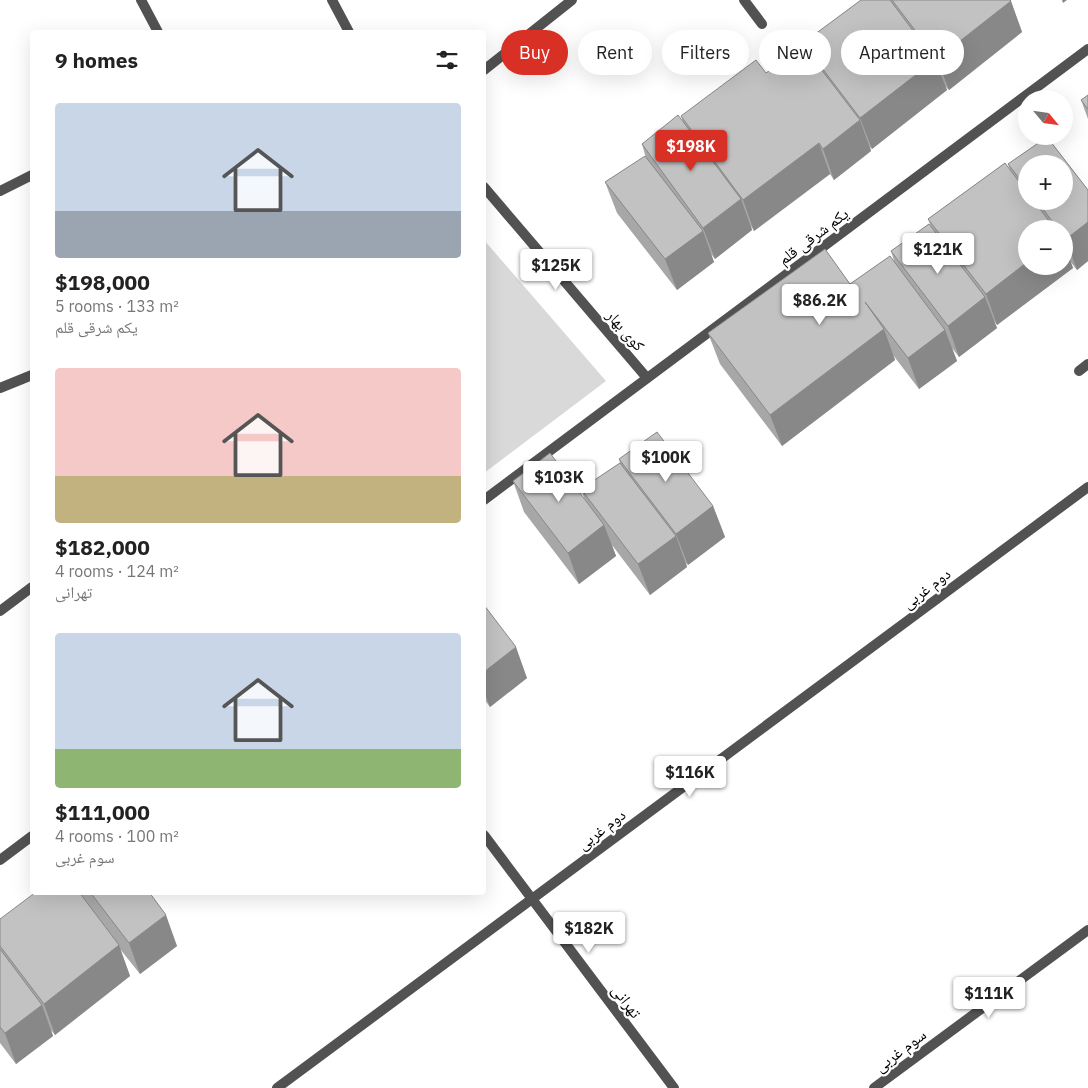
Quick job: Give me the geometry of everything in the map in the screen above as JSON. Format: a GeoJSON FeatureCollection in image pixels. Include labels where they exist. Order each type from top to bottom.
{"type":"FeatureCollection","features":[{"type":"Feature","properties":{"kind":"street"},"geometry":{"type":"LineString","coordinates":[[141,0],[157,30]]}},
{"type":"Feature","properties":{"kind":"street"},"geometry":{"type":"LineString","coordinates":[[332,0],[344,30]]}},
{"type":"Feature","properties":{"kind":"street"},"geometry":{"type":"LineString","coordinates":[[486,68],[572,0]]}},
{"type":"Feature","properties":{"kind":"street"},"geometry":{"type":"LineString","coordinates":[[744,0],[762,24]]}},
{"type":"Feature","properties":{"kind":"street","name":"یکم شرقی قلم"},"geometry":{"type":"LineString","coordinates":[[486,499],[1088,49]]}},
{"type":"Feature","properties":{"kind":"street"},"geometry":{"type":"LineString","coordinates":[[0,191],[30,176]]}},
{"type":"Feature","properties":{"kind":"street","name":"کوی بهار"},"geometry":{"type":"LineString","coordinates":[[486,190],[647,378]]}},
{"type":"Feature","properties":{"kind":"street"},"geometry":{"type":"LineString","coordinates":[[1078,371],[1088,364]]}},
{"type":"Feature","properties":{"kind":"street"},"geometry":{"type":"LineString","coordinates":[[0,388],[30,376]]}},
{"type":"Feature","properties":{"kind":"street","name":"دوم غربی"},"geometry":{"type":"LineString","coordinates":[[276,1088],[1088,487]]}},
{"type":"Feature","properties":{"kind":"street"},"geometry":{"type":"LineString","coordinates":[[0,611],[30,588]]}},
{"type":"Feature","properties":{"kind":"street"},"geometry":{"type":"LineString","coordinates":[[0,860],[30,838]]}},
{"type":"Feature","properties":{"kind":"street","name":"تهرانی"},"geometry":{"type":"LineString","coordinates":[[486,838],[674,1088]]}},
{"type":"Feature","properties":{"kind":"street","name":"سوم غربی"},"geometry":{"type":"LineString","coordinates":[[874,1088],[1088,930]]}},
{"type":"Feature","properties":{"kind":"shaded area"},"geometry":{"type":"Polygon","coordinates":[[[486,242],[606,381],[486,471],[486,242]]]}},
{"type":"Feature","properties":{"kind":"building"},"geometry":{"type":"Polygon","coordinates":[[[861,0],[890,0],[912,30],[841,30],[841,75],[916,75],[860,118],[827,75],[831,75],[831,30],[821,30],[861,0]]]}},
{"type":"Feature","properties":{"kind":"building"},"geometry":{"type":"Polygon","coordinates":[[[892,0],[1011,1],[964,38],[964,30],[915,30],[892,0]]]}},
{"type":"Feature","properties":{"kind":"building"},"geometry":{"type":"Polygon","coordinates":[[[756,60],[759,64],[759,75],[825,75],[860,120],[823,149],[819,143],[743,200],[681,116],[736,75],[749,75],[749,65],[756,60]]]}},
{"type":"Feature","properties":{"kind":"building"},"geometry":{"type":"Polygon","coordinates":[[[1088,95],[1088,109],[1081,100],[1088,95]]]}},
{"type":"Feature","properties":{"kind":"building"},"geometry":{"type":"Polygon","coordinates":[[[678,115],[741,199],[703,228],[642,144],[678,115]]]}},
{"type":"Feature","properties":{"kind":"building"},"geometry":{"type":"Polygon","coordinates":[[[1035,145],[1053,145],[1061,155],[1021,155],[1035,145]]]}},
{"type":"Feature","properties":{"kind":"building"},"geometry":{"type":"Polygon","coordinates":[[[645,156],[703,231],[665,259],[605,182],[645,156]]]}},
{"type":"Feature","properties":{"kind":"building"},"geometry":{"type":"Polygon","coordinates":[[[1018,157],[1018,177],[1008,164],[1018,157]]]}},
{"type":"Feature","properties":{"kind":"building"},"geometry":{"type":"Polygon","coordinates":[[[1005,163],[1018,180],[1018,210],[1041,210],[1048,220],[1018,220],[1018,269],[986,294],[928,219],[1005,163]]]}},
{"type":"Feature","properties":{"kind":"building"},"geometry":{"type":"Polygon","coordinates":[[[1073,171],[1088,190],[1088,222],[1073,234],[1073,220],[1051,220],[1044,210],[1073,210],[1073,171]]]}},
{"type":"Feature","properties":{"kind":"building"},"geometry":{"type":"Polygon","coordinates":[[[929,224],[985,297],[948,326],[891,251],[929,224]]]}},
{"type":"Feature","properties":{"kind":"building"},"geometry":{"type":"Polygon","coordinates":[[[825,249],[850,284],[890,256],[945,330],[908,358],[865,302],[884,329],[770,415],[708,333],[825,249]]]}},
{"type":"Feature","properties":{"kind":"building"},"geometry":{"type":"Polygon","coordinates":[[[657,432],[713,506],[676,534],[619,459],[657,432]]]}},
{"type":"Feature","properties":{"kind":"building"},"geometry":{"type":"Polygon","coordinates":[[[550,453],[604,525],[568,553],[513,481],[550,453]]]}},
{"type":"Feature","properties":{"kind":"building"},"geometry":{"type":"Polygon","coordinates":[[[620,463],[676,536],[638,564],[581,489],[620,463]]]}},
{"type":"Feature","properties":{"kind":"building"},"geometry":{"type":"Polygon","coordinates":[[[486,608],[516,647],[486,670],[486,608]]]}},
{"type":"Feature","properties":{"kind":"building"},"geometry":{"type":"Polygon","coordinates":[[[32,895],[81,895],[119,945],[44,1004],[0,946],[0,919],[32,895]]]}},
{"type":"Feature","properties":{"kind":"building"},"geometry":{"type":"Polygon","coordinates":[[[92,895],[151,895],[166,915],[129,943],[92,895]]]}},
{"type":"Feature","properties":{"kind":"building"},"geometry":{"type":"Polygon","coordinates":[[[0,949],[42,1005],[5,1033],[0,1027],[0,949]]]}}]}
